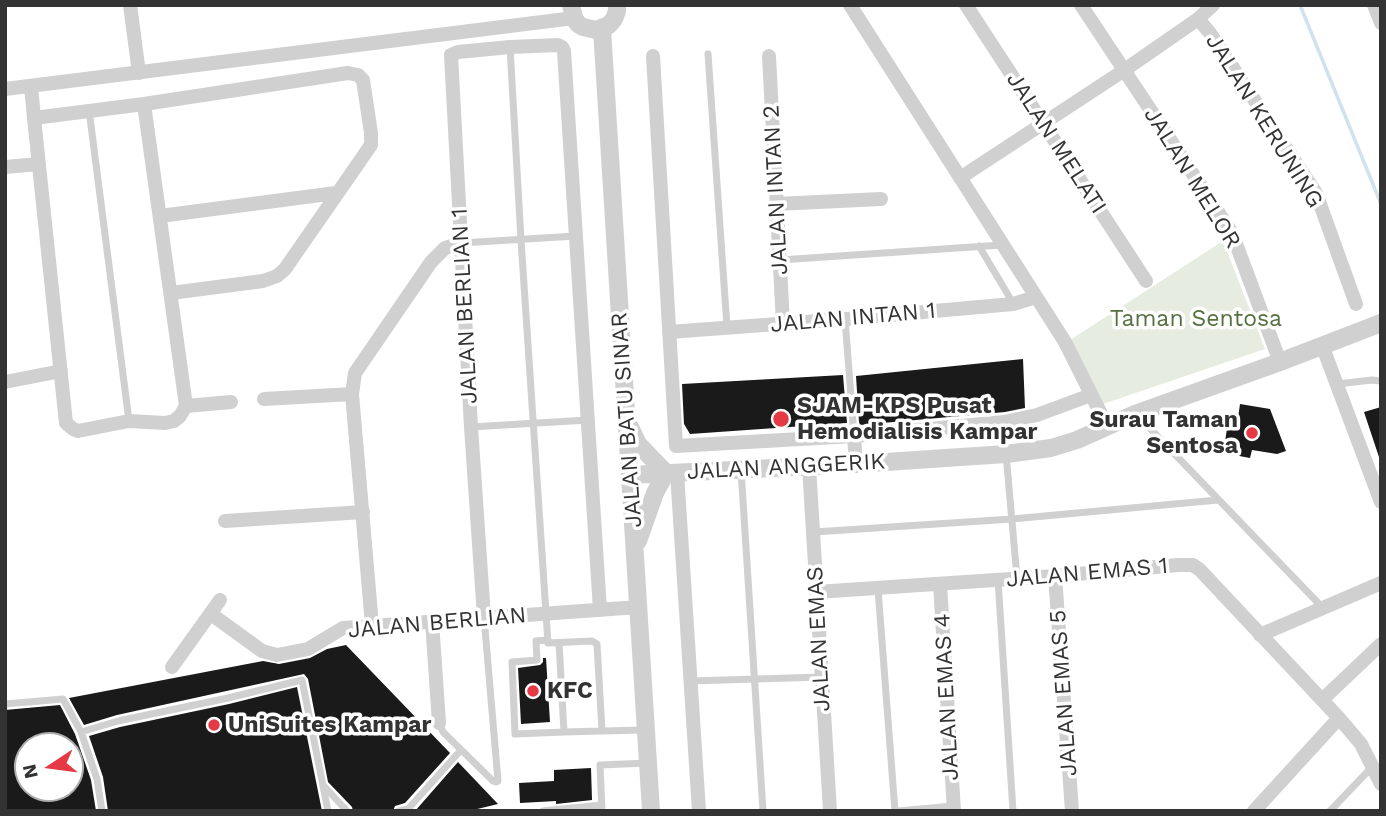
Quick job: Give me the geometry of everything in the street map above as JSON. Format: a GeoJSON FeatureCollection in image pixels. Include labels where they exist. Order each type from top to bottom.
{"type":"FeatureCollection","features":[{"type":"Feature","properties":{"kind":"street"},"geometry":{"type":"LineString","coordinates":[[130,5],[139,73]]}},
{"type":"Feature","properties":{"kind":"street"},"geometry":{"type":"LineString","coordinates":[[5,89],[139,73],[572,12],[583,27],[589,30],[602,29],[614,19],[617,5]]}},
{"type":"Feature","properties":{"kind":"street"},"geometry":{"type":"LineString","coordinates":[[850,5],[1065,342],[1107,426]]}},
{"type":"Feature","properties":{"kind":"street","name":"JALAN MELATI"},"geometry":{"type":"LineString","coordinates":[[966,5],[1146,281]]}},
{"type":"Feature","properties":{"kind":"street","name":"JALAN MELOR"},"geometry":{"type":"LineString","coordinates":[[1081,5],[1232,233],[1280,362]]}},
{"type":"Feature","properties":{"kind":"street"},"geometry":{"type":"LineString","coordinates":[[960,178],[1124,71],[1198,19],[1213,5]]}},
{"type":"Feature","properties":{"kind":"street"},"geometry":{"type":"LineString","coordinates":[[1374,5],[1381,23]]}},
{"type":"Feature","properties":{"kind":"street","name":"JALAN KERUNING"},"geometry":{"type":"LineString","coordinates":[[1198,19],[1316,193],[1356,304]]}},
{"type":"Feature","properties":{"kind":"street","name":"JALAN BATU SINAR"},"geometry":{"type":"LineString","coordinates":[[602,29],[651,811]]}},
{"type":"Feature","properties":{"kind":"street"},"geometry":{"type":"LineString","coordinates":[[510,47],[558,45],[564,51],[600,610]]}},
{"type":"Feature","properties":{"kind":"street","name":"JALAN BERLIAN 1"},"geometry":{"type":"LineString","coordinates":[[484,617],[451,55],[458,51],[510,47]]}},
{"type":"Feature","properties":{"kind":"street"},"geometry":{"type":"LineString","coordinates":[[653,56],[676,446],[854,436],[1004,422],[1037,415],[1091,395]]}},
{"type":"Feature","properties":{"kind":"street","name":"JALAN INTAN 2"},"geometry":{"type":"LineString","coordinates":[[769,56],[783,324]]}},
{"type":"Feature","properties":{"kind":"street"},"geometry":{"type":"LineString","coordinates":[[34,117],[144,104],[348,73],[358,75],[363,80],[371,133],[370,145],[285,269],[277,276],[263,281],[171,293]]}},
{"type":"Feature","properties":{"kind":"street"},"geometry":{"type":"LineString","coordinates":[[31,86],[66,423],[78,431],[129,421],[174,421],[186,406],[144,104]]}},
{"type":"Feature","properties":{"kind":"street"},"geometry":{"type":"LineString","coordinates":[[5,167],[39,164]]}},
{"type":"Feature","properties":{"kind":"street"},"geometry":{"type":"LineString","coordinates":[[160,216],[336,193]]}},
{"type":"Feature","properties":{"kind":"street"},"geometry":{"type":"LineString","coordinates":[[776,204],[881,199]]}},
{"type":"Feature","properties":{"kind":"street"},"geometry":{"type":"LineString","coordinates":[[372,625],[352,394],[355,373],[431,262],[445,248],[461,243]]}},
{"type":"Feature","properties":{"kind":"street","name":"JALAN INTAN 1"},"geometry":{"type":"LineString","coordinates":[[669,332],[1013,304],[1036,297]]}},
{"type":"Feature","properties":{"kind":"street","name":"JALAN ANGGERIK"},"geometry":{"type":"LineString","coordinates":[[630,475],[856,464],[1006,454],[1051,447],[1077,440],[1135,414],[1381,323]]}},
{"type":"Feature","properties":{"kind":"street"},"geometry":{"type":"LineString","coordinates":[[1322,345],[1381,502]]}},
{"type":"Feature","properties":{"kind":"street"},"geometry":{"type":"LineString","coordinates":[[5,382],[61,371]]}},
{"type":"Feature","properties":{"kind":"street"},"geometry":{"type":"LineString","coordinates":[[264,399],[352,394]]}},
{"type":"Feature","properties":{"kind":"street"},"geometry":{"type":"LineString","coordinates":[[186,406],[231,402]]}},
{"type":"Feature","properties":{"kind":"street"},"geometry":{"type":"LineString","coordinates":[[627,418],[638,444],[672,473],[699,811]]}},
{"type":"Feature","properties":{"kind":"street"},"geometry":{"type":"LineString","coordinates":[[854,436],[856,464]]}},
{"type":"Feature","properties":{"kind":"street","name":"JALAN EMAS"},"geometry":{"type":"LineString","coordinates":[[809,466],[830,811]]}},
{"type":"Feature","properties":{"kind":"street"},"geometry":{"type":"LineString","coordinates":[[635,550],[655,493],[672,473]]}},
{"type":"Feature","properties":{"kind":"street"},"geometry":{"type":"LineString","coordinates":[[225,521],[363,512]]}},
{"type":"Feature","properties":{"kind":"street","name":"JALAN EMAS 1"},"geometry":{"type":"LineString","coordinates":[[816,592],[1193,565],[1339,718],[1361,744],[1381,784]]}},
{"type":"Feature","properties":{"kind":"street","name":"JALAN EMAS 5"},"geometry":{"type":"LineString","coordinates":[[1055,576],[1072,811]]}},
{"type":"Feature","properties":{"kind":"street"},"geometry":{"type":"LineString","coordinates":[[1260,635],[1381,583]]}},
{"type":"Feature","properties":{"kind":"street","name":"JALAN EMAS 4"},"geometry":{"type":"LineString","coordinates":[[940,584],[954,808]]}},
{"type":"Feature","properties":{"kind":"street"},"geometry":{"type":"LineString","coordinates":[[172,667],[220,600]]}},
{"type":"Feature","properties":{"kind":"street","name":"JALAN BERLIAN"},"geometry":{"type":"LineString","coordinates":[[211,614],[262,651],[277,655],[308,649],[343,628],[639,607]]}},
{"type":"Feature","properties":{"kind":"street"},"geometry":{"type":"LineString","coordinates":[[432,621],[439,723]]}},
{"type":"Feature","properties":{"kind":"street"},"geometry":{"type":"LineString","coordinates":[[1322,699],[1381,644]]}},
{"type":"Feature","properties":{"kind":"street"},"geometry":{"type":"LineString","coordinates":[[1254,811],[1339,718]]}},
{"type":"Feature","properties":{"kind":"lane"},"geometry":{"type":"LineString","coordinates":[[510,47],[548,643],[592,641],[597,644],[602,731]]}},
{"type":"Feature","properties":{"kind":"lane"},"geometry":{"type":"LineString","coordinates":[[708,54],[727,328]]}},
{"type":"Feature","properties":{"kind":"lane"},"geometry":{"type":"LineString","coordinates":[[89,110],[129,421]]}},
{"type":"Feature","properties":{"kind":"lane"},"geometry":{"type":"LineString","coordinates":[[461,243],[577,236]]}},
{"type":"Feature","properties":{"kind":"lane"},"geometry":{"type":"LineString","coordinates":[[779,260],[1003,245]]}},
{"type":"Feature","properties":{"kind":"lane"},"geometry":{"type":"LineString","coordinates":[[979,246],[1013,304]]}},
{"type":"Feature","properties":{"kind":"lane"},"geometry":{"type":"LineString","coordinates":[[845,319],[854,436]]}},
{"type":"Feature","properties":{"kind":"lane"},"geometry":{"type":"LineString","coordinates":[[1337,384],[1372,380],[1381,382]]}},
{"type":"Feature","properties":{"kind":"lane"},"geometry":{"type":"LineString","coordinates":[[1135,414],[1323,608]]}},
{"type":"Feature","properties":{"kind":"lane"},"geometry":{"type":"LineString","coordinates":[[471,427],[589,420]]}},
{"type":"Feature","properties":{"kind":"lane"},"geometry":{"type":"LineString","coordinates":[[1006,454],[1017,578]]}},
{"type":"Feature","properties":{"kind":"lane"},"geometry":{"type":"LineString","coordinates":[[741,470],[763,811]]}},
{"type":"Feature","properties":{"kind":"lane"},"geometry":{"type":"LineString","coordinates":[[813,532],[1012,519],[1218,500]]}},
{"type":"Feature","properties":{"kind":"lane"},"geometry":{"type":"LineString","coordinates":[[998,580],[1013,811]]}},
{"type":"Feature","properties":{"kind":"lane"},"geometry":{"type":"LineString","coordinates":[[878,589],[897,811],[954,808]]}},
{"type":"Feature","properties":{"kind":"lane"},"geometry":{"type":"LineString","coordinates":[[439,723],[443,732],[461,750],[493,781],[498,781],[484,617]]}},
{"type":"Feature","properties":{"kind":"lane"},"geometry":{"type":"LineString","coordinates":[[548,640],[536,641],[537,660],[512,662],[516,733],[646,730]]}},
{"type":"Feature","properties":{"kind":"lane"},"geometry":{"type":"LineString","coordinates":[[559,643],[564,732]]}},
{"type":"Feature","properties":{"kind":"lane"},"geometry":{"type":"LineString","coordinates":[[690,681],[822,677]]}},
{"type":"Feature","properties":{"kind":"lane"},"geometry":{"type":"LineString","coordinates":[[5,704],[63,699],[81,732],[118,721],[302,680],[328,811]]}},
{"type":"Feature","properties":{"kind":"lane"},"geometry":{"type":"LineString","coordinates":[[84,741],[97,779],[102,811]]}},
{"type":"Feature","properties":{"kind":"lane"},"geometry":{"type":"LineString","coordinates":[[399,811],[408,809],[461,750]]}},
{"type":"Feature","properties":{"kind":"lane"},"geometry":{"type":"LineString","coordinates":[[542,811],[602,808],[600,765],[648,763]]}},
{"type":"Feature","properties":{"kind":"lane"},"geometry":{"type":"LineString","coordinates":[[1330,811],[1373,766]]}},
{"type":"Feature","properties":{"kind":"lane"},"geometry":{"type":"LineString","coordinates":[[323,784],[347,811]]}},
{"type":"Feature","properties":{"kind":"green space","name":"Taman Sentosa"},"geometry":{"type":"Polygon","coordinates":[[[1223,241],[1265,349],[1103,404],[1070,340],[1223,241]]]}},
{"type":"Feature","properties":{"kind":"building"},"geometry":{"type":"Polygon","coordinates":[[[1023,359],[1025,408],[860,425],[856,376],[1023,359]]]}},
{"type":"Feature","properties":{"kind":"building"},"geometry":{"type":"Polygon","coordinates":[[[843,375],[847,423],[690,434],[684,424],[682,384],[843,375]]]}},
{"type":"Feature","properties":{"kind":"building","name":"Surau Taman Sentosa"},"geometry":{"type":"Polygon","coordinates":[[[1240,404],[1270,409],[1286,451],[1277,454],[1252,450],[1250,458],[1234,455],[1235,450],[1224,448],[1229,416],[1238,418],[1240,404]]]}},
{"type":"Feature","properties":{"kind":"building"},"geometry":{"type":"Polygon","coordinates":[[[1381,407],[1381,456],[1379,457],[1364,412],[1381,407]]]}},
{"type":"Feature","properties":{"kind":"building"},"geometry":{"type":"Polygon","coordinates":[[[346,645],[450,753],[405,803],[395,806],[393,811],[353,811],[328,782],[308,679],[304,674],[117,715],[84,725],[69,698],[263,661],[279,664],[310,658],[327,649],[346,645]]]}},
{"type":"Feature","properties":{"kind":"building","name":"KFC"},"geometry":{"type":"Polygon","coordinates":[[[543,658],[546,658],[550,722],[521,724],[518,668],[540,665],[543,658]]]}},
{"type":"Feature","properties":{"kind":"building"},"geometry":{"type":"Polygon","coordinates":[[[297,687],[322,811],[108,811],[103,777],[89,736],[297,687]]]}},
{"type":"Feature","properties":{"kind":"building"},"geometry":{"type":"Polygon","coordinates":[[[60,705],[74,732],[14,732],[14,802],[84,802],[84,760],[91,780],[96,811],[5,811],[5,710],[60,705]]]}},
{"type":"Feature","properties":{"kind":"building"},"geometry":{"type":"Polygon","coordinates":[[[458,762],[498,804],[469,811],[415,811],[458,762]]]}},
{"type":"Feature","properties":{"kind":"building"},"geometry":{"type":"Polygon","coordinates":[[[591,768],[592,800],[556,804],[556,801],[520,803],[519,783],[554,781],[554,770],[591,768]]]}},
{"type":"Feature","properties":{"kind":"waterway"},"geometry":{"type":"LineString","coordinates":[[1300,5],[1381,204]]}},
{"type":"Feature","properties":{"kind":"place","name":"SJAM-KPS Pusat Hemodialisis Kampar"},"geometry":{"type":"Point","coordinates":[781,419]}},
{"type":"Feature","properties":{"kind":"place","name":"Surau Taman Sentosa"},"geometry":{"type":"Point","coordinates":[1252,433]}},
{"type":"Feature","properties":{"kind":"place","name":"KFC"},"geometry":{"type":"Point","coordinates":[533,691]}},
{"type":"Feature","properties":{"kind":"place","name":"UniSuites Kampar"},"geometry":{"type":"Point","coordinates":[214,725]}}]}
